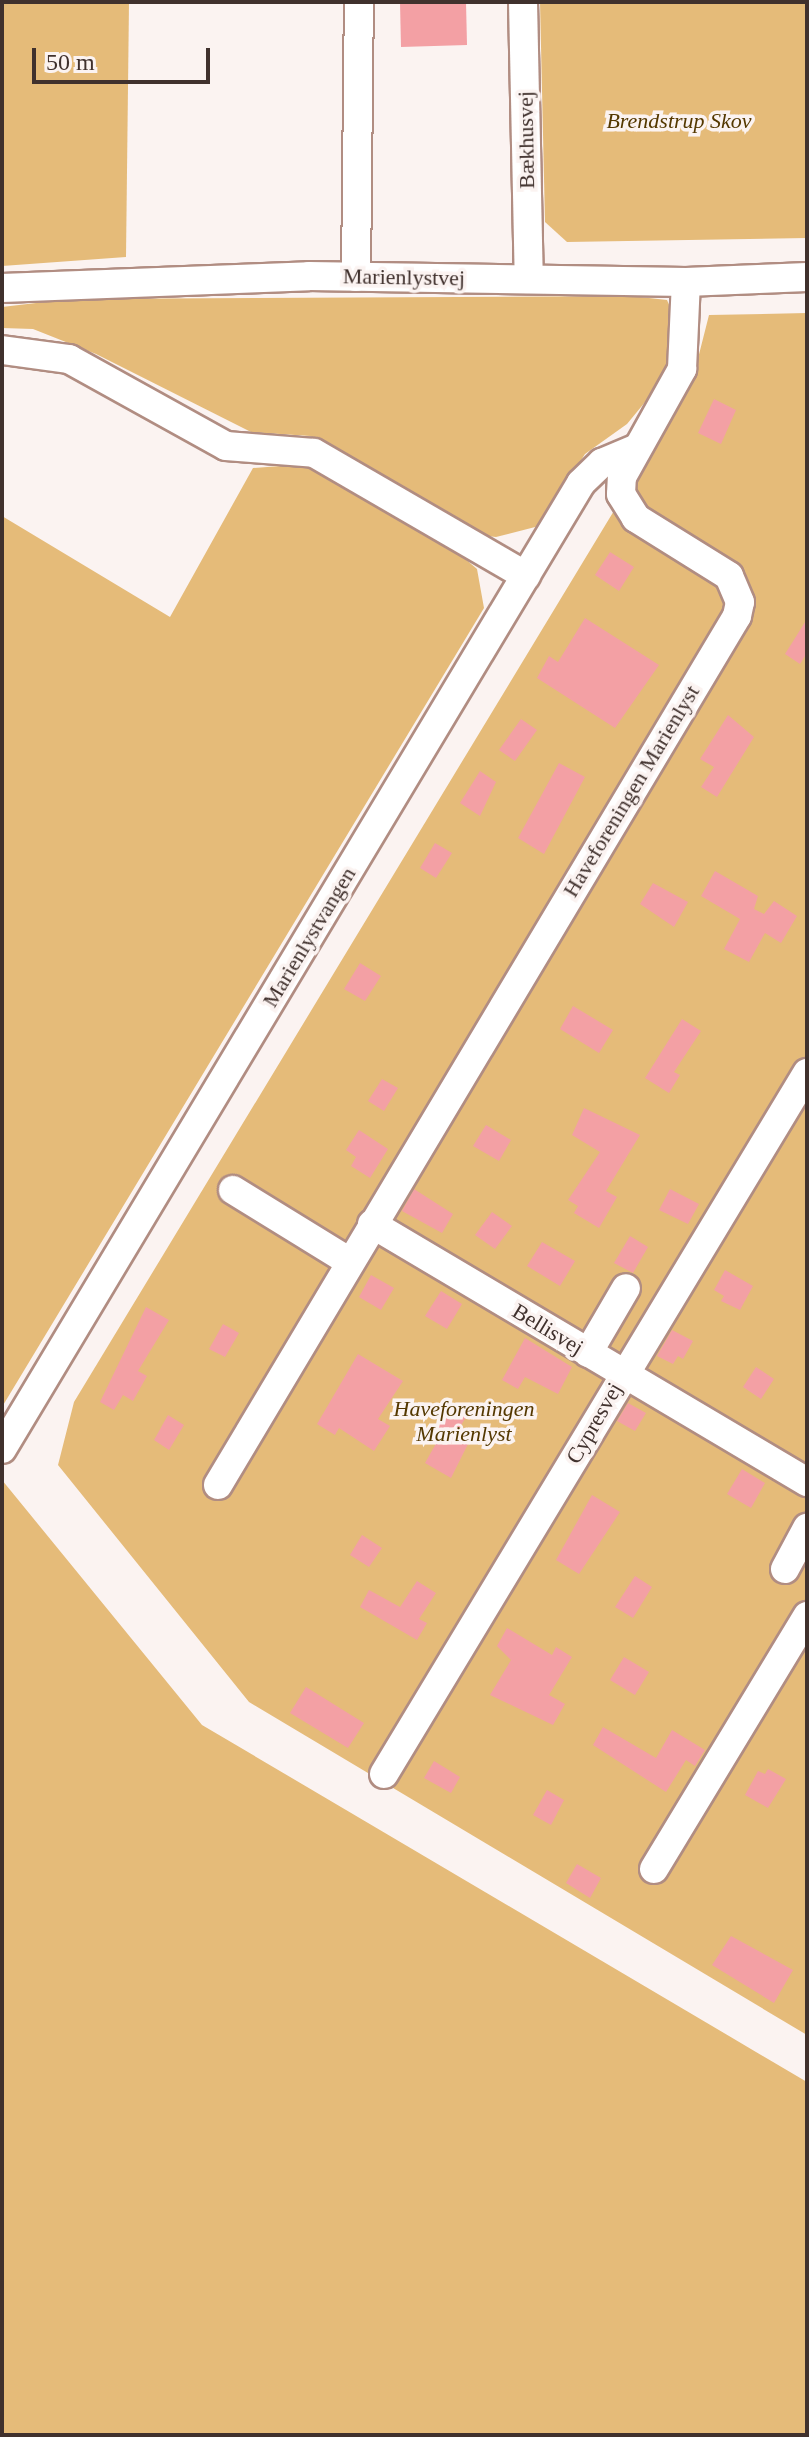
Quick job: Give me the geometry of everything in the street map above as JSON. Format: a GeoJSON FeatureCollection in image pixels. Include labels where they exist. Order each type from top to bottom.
{"type":"FeatureCollection","features":[{"type":"Feature","properties":{"kind":"street"},"geometry":{"type":"LineString","coordinates":[[356,277],[359,2]]}},
{"type":"Feature","properties":{"kind":"street","name":"Bækhusvej"},"geometry":{"type":"LineString","coordinates":[[523,2],[529,279]]}},
{"type":"Feature","properties":{"kind":"street","name":"Marienlystvej"},"geometry":{"type":"LineString","coordinates":[[2,288],[356,277],[686,282],[807,277]]}},
{"type":"Feature","properties":{"kind":"street","name":"Haveforeningen Marienlyst"},"geometry":{"type":"LineString","coordinates":[[218,1485],[737,616],[740,602],[729,576],[626,508],[622,477],[682,369],[686,282]]}},
{"type":"Feature","properties":{"kind":"street"},"geometry":{"type":"LineString","coordinates":[[2,350],[69,359],[226,446],[314,453],[526,576]]}},
{"type":"Feature","properties":{"kind":"street","name":"Marienlystvangen"},"geometry":{"type":"LineString","coordinates":[[2,1449],[581,483],[602,463],[637,448]]}},
{"type":"Feature","properties":{"kind":"street","name":"Cypresvej"},"geometry":{"type":"LineString","coordinates":[[384,1774],[807,1073]]}},
{"type":"Feature","properties":{"kind":"street"},"geometry":{"type":"LineString","coordinates":[[233,1190],[350,1262]]}},
{"type":"Feature","properties":{"kind":"street","name":"Bellisvej"},"geometry":{"type":"LineString","coordinates":[[372,1224],[807,1482]]}},
{"type":"Feature","properties":{"kind":"street"},"geometry":{"type":"LineString","coordinates":[[588,1353],[626,1288]]}},
{"type":"Feature","properties":{"kind":"street"},"geometry":{"type":"LineString","coordinates":[[785,1569],[807,1528]]}},
{"type":"Feature","properties":{"kind":"street"},"geometry":{"type":"LineString","coordinates":[[654,1869],[807,1616]]}},
{"type":"Feature","properties":{"kind":"green space"},"geometry":{"type":"Polygon","coordinates":[[[2,2],[129,2],[126,257],[2,266],[2,2]]]}},
{"type":"Feature","properties":{"kind":"green space","name":"Brendstrup Skov"},"geometry":{"type":"Polygon","coordinates":[[[540,2],[807,2],[807,238],[567,242],[545,222],[540,2]]]}},
{"type":"Feature","properties":{"kind":"green space"},"geometry":{"type":"Polygon","coordinates":[[[631,296],[667,300],[674,316],[668,361],[655,390],[627,424],[585,454],[539,526],[496,537],[478,535],[310,436],[251,432],[96,354],[33,329],[2,328],[2,307],[70,299],[631,296]]]}},
{"type":"Feature","properties":{"kind":"green space","name":"Haveforeningen Marienlyst"},"geometry":{"type":"Polygon","coordinates":[[[807,313],[807,2035],[249,1702],[58,1465],[74,1402],[692,382],[709,315],[807,313]]]}},
{"type":"Feature","properties":{"kind":"green space"},"geometry":{"type":"Polygon","coordinates":[[[307,464],[457,552],[477,569],[484,608],[2,1407],[2,516],[170,617],[253,468],[307,464]]]}},
{"type":"Feature","properties":{"kind":"green space"},"geometry":{"type":"Polygon","coordinates":[[[2,1480],[202,1725],[807,2082],[807,2435],[2,2435],[2,1480]]]}},
{"type":"Feature","properties":{"kind":"building"},"geometry":{"type":"Polygon","coordinates":[[[400,2],[466,2],[467,45],[401,47],[400,2]]]}},
{"type":"Feature","properties":{"kind":"building"},"geometry":{"type":"Polygon","coordinates":[[[714,399],[736,410],[721,444],[698,433],[714,399]]]}},
{"type":"Feature","properties":{"kind":"building"},"geometry":{"type":"Polygon","coordinates":[[[610,552],[634,567],[619,591],[595,575],[610,552]]]}},
{"type":"Feature","properties":{"kind":"building"},"geometry":{"type":"Polygon","coordinates":[[[585,618],[659,665],[615,728],[537,678],[549,656],[558,662],[585,618]]]}},
{"type":"Feature","properties":{"kind":"building"},"geometry":{"type":"Polygon","coordinates":[[[807,619],[807,653],[800,664],[785,654],[807,619]]]}},
{"type":"Feature","properties":{"kind":"building"},"geometry":{"type":"Polygon","coordinates":[[[728,715],[754,737],[717,797],[701,787],[714,767],[700,759],[728,715]]]}},
{"type":"Feature","properties":{"kind":"building"},"geometry":{"type":"Polygon","coordinates":[[[521,719],[537,730],[515,761],[499,750],[521,719]]]}},
{"type":"Feature","properties":{"kind":"building"},"geometry":{"type":"Polygon","coordinates":[[[559,763],[585,777],[544,854],[518,838],[559,763]]]}},
{"type":"Feature","properties":{"kind":"building"},"geometry":{"type":"Polygon","coordinates":[[[480,771],[496,782],[480,816],[460,803],[480,771]]]}},
{"type":"Feature","properties":{"kind":"building"},"geometry":{"type":"Polygon","coordinates":[[[435,843],[452,853],[436,878],[420,868],[435,843]]]}},
{"type":"Feature","properties":{"kind":"building"},"geometry":{"type":"Polygon","coordinates":[[[715,871],[758,896],[754,909],[764,914],[774,901],[797,916],[781,943],[765,933],[749,962],[724,949],[740,919],[701,896],[715,871]]]}},
{"type":"Feature","properties":{"kind":"building"},"geometry":{"type":"Polygon","coordinates":[[[653,883],[688,902],[674,927],[640,904],[653,883]]]}},
{"type":"Feature","properties":{"kind":"building"},"geometry":{"type":"Polygon","coordinates":[[[360,963],[381,976],[365,1001],[344,989],[360,963]]]}},
{"type":"Feature","properties":{"kind":"building"},"geometry":{"type":"Polygon","coordinates":[[[573,1006],[613,1030],[599,1053],[560,1029],[573,1006]]]}},
{"type":"Feature","properties":{"kind":"building"},"geometry":{"type":"Polygon","coordinates":[[[682,1019],[701,1031],[674,1072],[680,1075],[669,1093],[645,1078],[682,1019]]]}},
{"type":"Feature","properties":{"kind":"building"},"geometry":{"type":"Polygon","coordinates":[[[382,1079],[398,1088],[384,1111],[368,1101],[382,1079]]]}},
{"type":"Feature","properties":{"kind":"building"},"geometry":{"type":"Polygon","coordinates":[[[584,1108],[640,1135],[606,1191],[617,1197],[599,1228],[574,1213],[578,1206],[568,1200],[600,1152],[572,1135],[584,1108]]]}},
{"type":"Feature","properties":{"kind":"building"},"geometry":{"type":"Polygon","coordinates":[[[486,1125],[511,1140],[499,1161],[473,1146],[486,1125]]]}},
{"type":"Feature","properties":{"kind":"building"},"geometry":{"type":"Polygon","coordinates":[[[359,1130],[388,1149],[370,1178],[351,1166],[356,1157],[346,1150],[359,1130]]]}},
{"type":"Feature","properties":{"kind":"building"},"geometry":{"type":"Polygon","coordinates":[[[414,1189],[453,1214],[442,1233],[402,1211],[414,1189]]]}},
{"type":"Feature","properties":{"kind":"building"},"geometry":{"type":"Polygon","coordinates":[[[670,1189],[699,1204],[688,1224],[659,1210],[670,1189]]]}},
{"type":"Feature","properties":{"kind":"building"},"geometry":{"type":"Polygon","coordinates":[[[492,1212],[512,1226],[495,1249],[475,1235],[492,1212]]]}},
{"type":"Feature","properties":{"kind":"building"},"geometry":{"type":"Polygon","coordinates":[[[630,1236],[648,1247],[633,1273],[614,1263],[630,1236]]]}},
{"type":"Feature","properties":{"kind":"building"},"geometry":{"type":"Polygon","coordinates":[[[542,1242],[575,1261],[560,1286],[527,1266],[542,1242]]]}},
{"type":"Feature","properties":{"kind":"building"},"geometry":{"type":"Polygon","coordinates":[[[725,1270],[753,1286],[740,1310],[721,1301],[724,1296],[714,1290],[725,1270]]]}},
{"type":"Feature","properties":{"kind":"building"},"geometry":{"type":"Polygon","coordinates":[[[371,1275],[394,1288],[381,1310],[359,1297],[371,1275]]]}},
{"type":"Feature","properties":{"kind":"building"},"geometry":{"type":"Polygon","coordinates":[[[441,1291],[462,1304],[447,1329],[425,1316],[441,1291]]]}},
{"type":"Feature","properties":{"kind":"building"},"geometry":{"type":"Polygon","coordinates":[[[146,1307],[169,1320],[138,1371],[147,1376],[133,1401],[123,1395],[114,1410],[100,1402],[146,1307]]]}},
{"type":"Feature","properties":{"kind":"building"},"geometry":{"type":"Polygon","coordinates":[[[223,1324],[239,1333],[225,1357],[209,1349],[223,1324]]]}},
{"type":"Feature","properties":{"kind":"building"},"geometry":{"type":"Polygon","coordinates":[[[672,1330],[693,1341],[683,1359],[678,1356],[673,1364],[657,1356],[672,1330]]]}},
{"type":"Feature","properties":{"kind":"building"},"geometry":{"type":"Polygon","coordinates":[[[525,1338],[572,1367],[558,1394],[525,1377],[518,1389],[502,1380],[525,1338]]]}},
{"type":"Feature","properties":{"kind":"building"},"geometry":{"type":"Polygon","coordinates":[[[358,1354],[403,1381],[378,1419],[390,1426],[374,1451],[339,1428],[335,1435],[317,1424],[358,1354]]]}},
{"type":"Feature","properties":{"kind":"building"},"geometry":{"type":"Polygon","coordinates":[[[756,1367],[774,1379],[761,1399],[743,1387],[756,1367]]]}},
{"type":"Feature","properties":{"kind":"building"},"geometry":{"type":"Polygon","coordinates":[[[628,1403],[646,1413],[635,1431],[617,1421],[628,1403]]]}},
{"type":"Feature","properties":{"kind":"building"},"geometry":{"type":"Polygon","coordinates":[[[447,1406],[466,1417],[457,1432],[470,1440],[451,1478],[425,1463],[438,1440],[430,1435],[447,1406]]]}},
{"type":"Feature","properties":{"kind":"building"},"geometry":{"type":"Polygon","coordinates":[[[168,1415],[184,1425],[169,1450],[154,1440],[168,1415]]]}},
{"type":"Feature","properties":{"kind":"building"},"geometry":{"type":"Polygon","coordinates":[[[742,1469],[765,1483],[751,1508],[727,1494],[742,1469]]]}},
{"type":"Feature","properties":{"kind":"building"},"geometry":{"type":"Polygon","coordinates":[[[592,1495],[620,1512],[579,1574],[556,1560],[592,1495]]]}},
{"type":"Feature","properties":{"kind":"building"},"geometry":{"type":"Polygon","coordinates":[[[362,1535],[382,1548],[369,1567],[350,1555],[362,1535]]]}},
{"type":"Feature","properties":{"kind":"building"},"geometry":{"type":"Polygon","coordinates":[[[635,1576],[652,1587],[633,1618],[615,1607],[635,1576]]]}},
{"type":"Feature","properties":{"kind":"building"},"geometry":{"type":"Polygon","coordinates":[[[417,1581],[436,1593],[419,1619],[427,1623],[417,1640],[360,1607],[369,1590],[400,1607],[417,1581]]]}},
{"type":"Feature","properties":{"kind":"building"},"geometry":{"type":"Polygon","coordinates":[[[507,1628],[552,1655],[556,1647],[572,1657],[549,1695],[565,1704],[553,1725],[490,1695],[511,1660],[497,1646],[507,1628]]]}},
{"type":"Feature","properties":{"kind":"building"},"geometry":{"type":"Polygon","coordinates":[[[624,1657],[649,1672],[635,1695],[610,1680],[624,1657]]]}},
{"type":"Feature","properties":{"kind":"building"},"geometry":{"type":"Polygon","coordinates":[[[306,1687],[364,1723],[348,1748],[290,1713],[306,1687]]]}},
{"type":"Feature","properties":{"kind":"building"},"geometry":{"type":"Polygon","coordinates":[[[603,1727],[656,1758],[672,1730],[705,1750],[695,1766],[686,1760],[666,1792],[593,1745],[603,1727]]]}},
{"type":"Feature","properties":{"kind":"building"},"geometry":{"type":"Polygon","coordinates":[[[434,1761],[460,1777],[451,1793],[424,1778],[434,1761]]]}},
{"type":"Feature","properties":{"kind":"building"},"geometry":{"type":"Polygon","coordinates":[[[768,1769],[786,1779],[768,1808],[745,1795],[758,1771],[765,1774],[768,1769]]]}},
{"type":"Feature","properties":{"kind":"building"},"geometry":{"type":"Polygon","coordinates":[[[547,1790],[564,1800],[551,1825],[533,1815],[547,1790]]]}},
{"type":"Feature","properties":{"kind":"building"},"geometry":{"type":"Polygon","coordinates":[[[577,1864],[601,1878],[590,1898],[566,1883],[577,1864]]]}},
{"type":"Feature","properties":{"kind":"building"},"geometry":{"type":"Polygon","coordinates":[[[731,1936],[793,1970],[774,2003],[712,1965],[731,1936]]]}}]}
